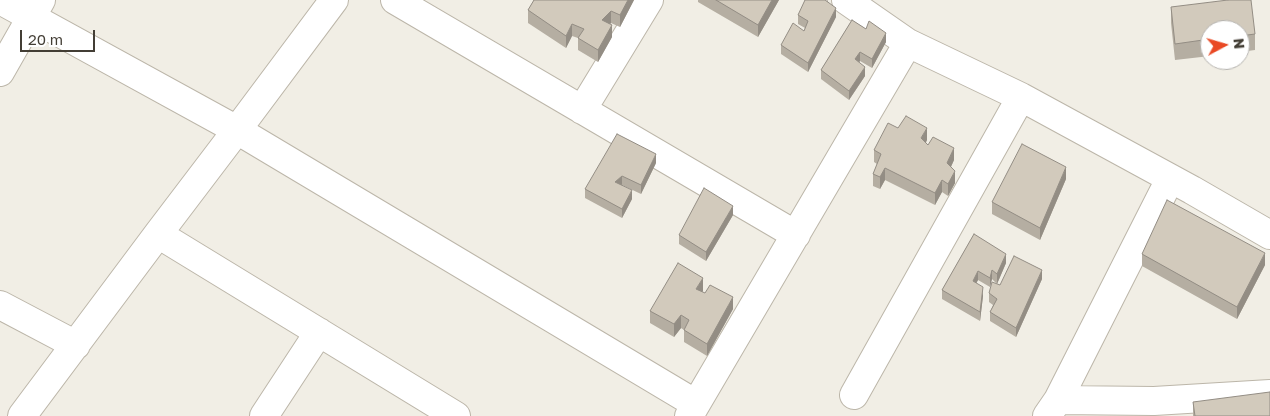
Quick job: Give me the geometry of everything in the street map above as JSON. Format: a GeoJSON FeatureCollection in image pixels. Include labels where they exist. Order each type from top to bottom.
{"type":"FeatureCollection","features":[{"type":"Feature","properties":{"kind":"street"},"geometry":{"type":"LineString","coordinates":[[0,0],[36,9],[693,410],[908,43]]}},
{"type":"Feature","properties":{"kind":"street"},"geometry":{"type":"LineString","coordinates":[[31,413],[76,344],[334,0]]}},
{"type":"Feature","properties":{"kind":"street"},"geometry":{"type":"LineString","coordinates":[[395,0],[796,235]]}},
{"type":"Feature","properties":{"kind":"street"},"geometry":{"type":"LineString","coordinates":[[582,110],[649,0]]}},
{"type":"Feature","properties":{"kind":"street"},"geometry":{"type":"LineString","coordinates":[[846,0],[908,43],[1021,98],[1181,184],[1270,235]]}},
{"type":"Feature","properties":{"kind":"street"},"geometry":{"type":"LineString","coordinates":[[0,72],[36,9]]}},
{"type":"Feature","properties":{"kind":"street"},"geometry":{"type":"LineString","coordinates":[[854,395],[1021,98]]}},
{"type":"Feature","properties":{"kind":"street"},"geometry":{"type":"LineString","coordinates":[[1181,184],[1270,213]]}},
{"type":"Feature","properties":{"kind":"street"},"geometry":{"type":"LineString","coordinates":[[1053,408],[1181,184]]}},
{"type":"Feature","properties":{"kind":"street"},"geometry":{"type":"LineString","coordinates":[[158,234],[447,413]]}},
{"type":"Feature","properties":{"kind":"street"},"geometry":{"type":"LineString","coordinates":[[0,305],[76,344]]}},
{"type":"Feature","properties":{"kind":"street"},"geometry":{"type":"LineString","coordinates":[[264,416],[319,332]]}},
{"type":"Feature","properties":{"kind":"street"},"geometry":{"type":"LineString","coordinates":[[1053,408],[1270,394]]}},
{"type":"Feature","properties":{"kind":"building"},"geometry":{"type":"Polygon","coordinates":[[[534,0],[628,0],[620,15],[611,11],[602,20],[612,25],[598,50],[578,38],[584,29],[572,24],[566,36],[528,10],[534,0]]]}},
{"type":"Feature","properties":{"kind":"building"},"geometry":{"type":"Polygon","coordinates":[[[716,0],[772,0],[758,25],[716,0]]]}},
{"type":"Feature","properties":{"kind":"building"},"geometry":{"type":"Polygon","coordinates":[[[805,0],[825,0],[836,8],[808,63],[781,45],[793,23],[804,31],[808,21],[798,15],[805,0]]]}},
{"type":"Feature","properties":{"kind":"building"},"geometry":{"type":"Polygon","coordinates":[[[1228,0],[1251,0],[1255,34],[1250,35],[1250,20],[1200,20],[1200,40],[1175,44],[1171,7],[1228,0]]]}},
{"type":"Feature","properties":{"kind":"building"},"geometry":{"type":"Polygon","coordinates":[[[852,20],[866,29],[869,21],[886,33],[872,59],[860,52],[855,59],[865,67],[849,91],[821,70],[852,20]]]}},
{"type":"Feature","properties":{"kind":"building"},"geometry":{"type":"Polygon","coordinates":[[[906,116],[927,128],[921,138],[928,145],[933,137],[954,148],[947,163],[955,171],[948,184],[942,180],[935,193],[885,168],[880,177],[873,174],[881,154],[874,150],[888,123],[898,128],[906,116]]]}},
{"type":"Feature","properties":{"kind":"building"},"geometry":{"type":"Polygon","coordinates":[[[617,134],[656,154],[641,185],[622,176],[615,182],[632,190],[622,209],[585,189],[617,134]]]}},
{"type":"Feature","properties":{"kind":"building"},"geometry":{"type":"Polygon","coordinates":[[[1022,144],[1066,167],[1040,228],[992,202],[1022,144]]]}},
{"type":"Feature","properties":{"kind":"building"},"geometry":{"type":"Polygon","coordinates":[[[704,188],[733,206],[706,252],[679,235],[704,188]]]}},
{"type":"Feature","properties":{"kind":"building"},"geometry":{"type":"Polygon","coordinates":[[[1167,200],[1265,253],[1237,307],[1142,254],[1167,200]]]}},
{"type":"Feature","properties":{"kind":"building"},"geometry":{"type":"Polygon","coordinates":[[[974,234],[1006,254],[997,274],[992,270],[990,278],[978,271],[973,281],[983,287],[980,312],[942,290],[974,234]]]}},
{"type":"Feature","properties":{"kind":"building"},"geometry":{"type":"Polygon","coordinates":[[[1014,256],[1042,270],[1016,328],[990,312],[997,299],[989,293],[992,282],[1000,285],[1014,256]]]}},
{"type":"Feature","properties":{"kind":"building"},"geometry":{"type":"Polygon","coordinates":[[[678,263],[703,278],[696,289],[705,293],[710,285],[733,297],[707,344],[684,330],[689,320],[681,315],[674,324],[650,311],[678,263]]]}},
{"type":"Feature","properties":{"kind":"building"},"geometry":{"type":"Polygon","coordinates":[[[1270,392],[1270,416],[1195,416],[1193,402],[1270,392]]]}}]}
